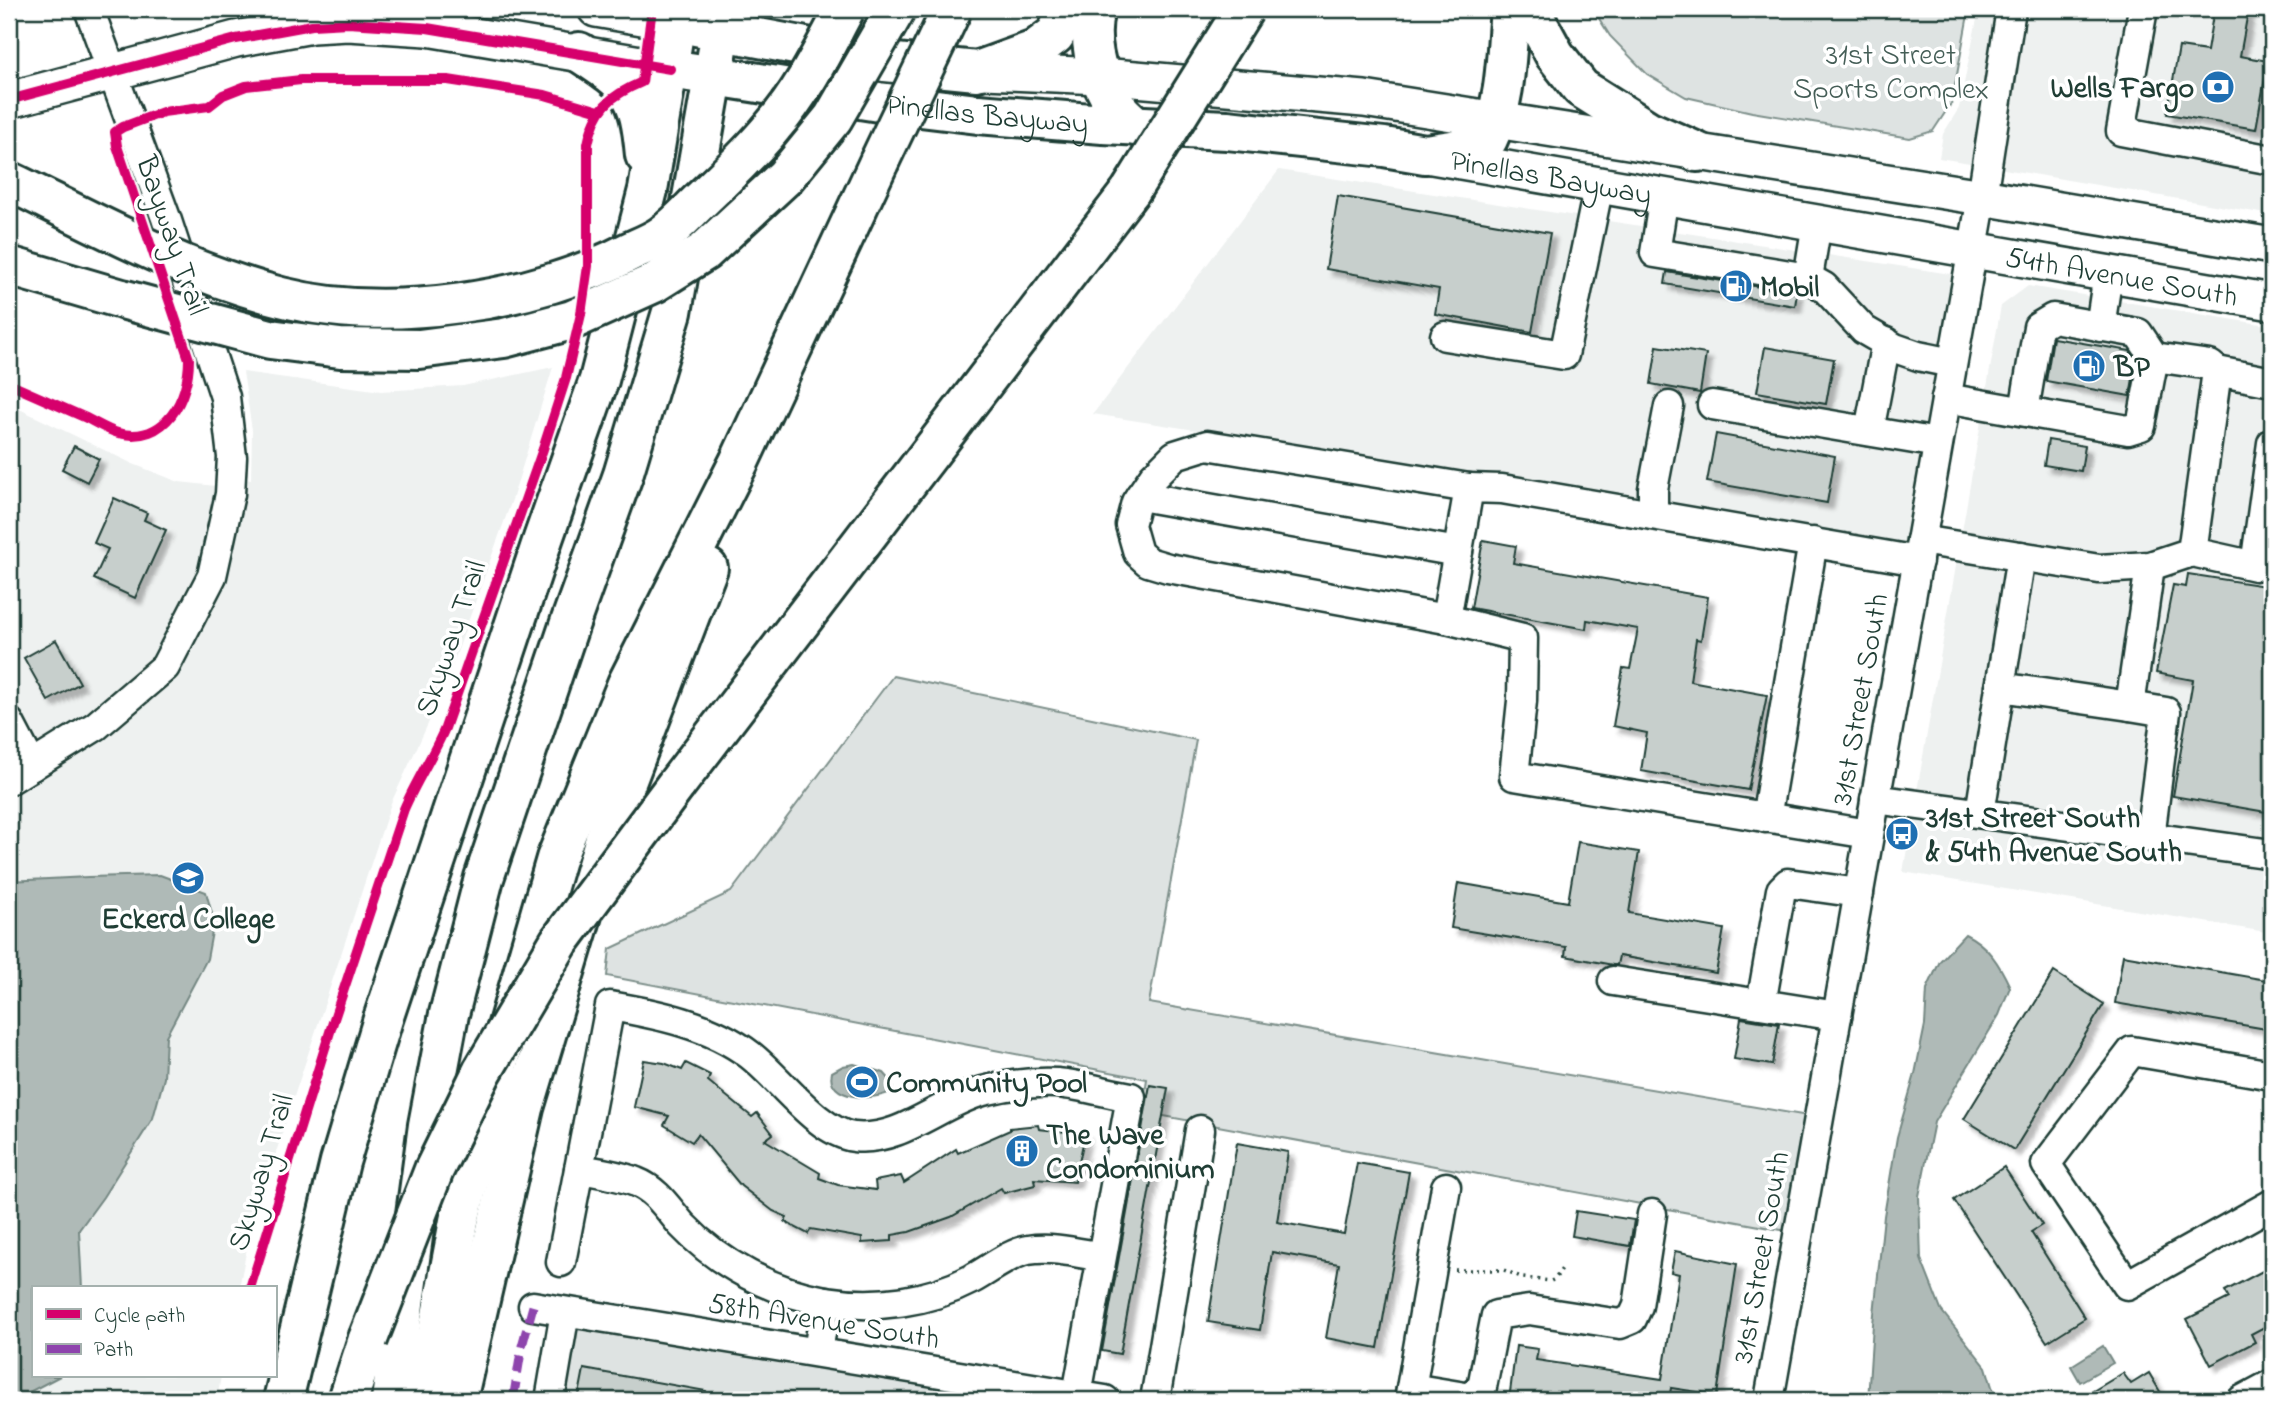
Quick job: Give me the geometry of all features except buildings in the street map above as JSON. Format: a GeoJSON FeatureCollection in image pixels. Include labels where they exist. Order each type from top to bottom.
{"type":"FeatureCollection","features":[{"type":"Feature","properties":{"kind":"highway"},"geometry":{"type":"LineString","coordinates":[[9,181],[130,240],[206,273],[282,297],[348,308],[431,307],[524,291],[604,266],[664,234],[720,182],[775,125],[817,61],[845,9]]}},
{"type":"Feature","properties":{"kind":"highway"},"geometry":{"type":"LineString","coordinates":[[9,266],[270,339],[340,348],[419,349],[503,338],[572,320],[654,283],[705,251],[785,177],[833,118],[896,9]]}},
{"type":"Feature","properties":{"kind":"highway"},"geometry":{"type":"LineString","coordinates":[[425,1400],[459,1221],[508,1027],[556,859],[627,684],[739,462],[952,9]]}},
{"type":"Feature","properties":{"kind":"highway"},"geometry":{"type":"LineString","coordinates":[[976,71],[1035,50],[1055,35],[1070,9]]}},
{"type":"Feature","properties":{"kind":"highway"},"geometry":{"type":"LineString","coordinates":[[1095,9],[1092,21],[1093,51],[1101,76],[1110,98],[1136,126]]}},
{"type":"Feature","properties":{"kind":"highway"},"geometry":{"type":"LineString","coordinates":[[348,1400],[368,1339],[434,1170],[482,1072],[559,942],[1131,190],[1244,9]]}},
{"type":"Feature","properties":{"kind":"highway"},"geometry":{"type":"LineString","coordinates":[[1425,154],[1465,148],[1488,139],[1497,120],[1510,9]]}},
{"type":"Feature","properties":{"kind":"highway"},"geometry":{"type":"LineString","coordinates":[[1530,9],[1555,55],[1581,88],[1649,131],[1697,152]]}},
{"type":"Feature","properties":{"kind":"highway","name":"Pinellas Bayway"},"geometry":{"type":"LineString","coordinates":[[678,16],[723,20],[885,62],[976,71]]}},
{"type":"Feature","properties":{"kind":"highway"},"geometry":{"type":"LineString","coordinates":[[283,1400],[340,1162],[383,1019],[543,539],[599,380],[648,190],[678,16]]}},
{"type":"Feature","properties":{"kind":"highway"},"geometry":{"type":"LineString","coordinates":[[391,1400],[428,1125],[449,1014],[484,878],[622,475],[671,312],[723,20]]}},
{"type":"Feature","properties":{"kind":"highway"},"geometry":{"type":"LineString","coordinates":[[579,52],[618,78],[627,88],[638,110],[648,190]]}},
{"type":"Feature","properties":{"kind":"highway","name":"Pinellas Bayway"},"geometry":{"type":"LineString","coordinates":[[670,69],[978,114],[1227,130],[1425,154]]}},
{"type":"Feature","properties":{"kind":"highway"},"geometry":{"type":"LineString","coordinates":[[457,1400],[524,1108],[536,1068],[607,832],[706,578],[739,462]]}},
{"type":"Feature","properties":{"kind":"main road","name":"Pinellas Bayway"},"geometry":{"type":"LineString","coordinates":[[596,9],[678,16]]}},
{"type":"Feature","properties":{"kind":"main road","name":"Pinellas Bayway"},"geometry":{"type":"LineString","coordinates":[[9,100],[270,31],[348,23],[427,28],[670,69]]}},
{"type":"Feature","properties":{"kind":"main road","name":"Pinellas Bayway"},"geometry":{"type":"LineString","coordinates":[[976,71],[1101,76],[1364,99],[1982,197]]}},
{"type":"Feature","properties":{"kind":"main road","name":"Pinellas Bayway"},"geometry":{"type":"LineString","coordinates":[[1425,154],[1972,251]]}},
{"type":"Feature","properties":{"kind":"main road","name":"54th Avenue South"},"geometry":{"type":"LineString","coordinates":[[1982,197],[2272,246]]}},
{"type":"Feature","properties":{"kind":"main road","name":"54th Avenue South"},"geometry":{"type":"LineString","coordinates":[[1972,251],[2272,302]]}},
{"type":"Feature","properties":{"kind":"street"},"geometry":{"type":"LineString","coordinates":[[9,722],[21,773],[96,726],[165,667],[212,576],[230,494],[232,457],[225,397],[166,218],[89,9]]}},
{"type":"Feature","properties":{"kind":"street","name":"31st Street South"},"geometry":{"type":"LineString","coordinates":[[1769,1400],[1982,197],[2011,9]]}},
{"type":"Feature","properties":{"kind":"street"},"geometry":{"type":"LineString","coordinates":[[2143,9],[2121,131],[2272,160]]}},
{"type":"Feature","properties":{"kind":"street"},"geometry":{"type":"LineString","coordinates":[[1445,336],[1564,355],[1599,185]]}},
{"type":"Feature","properties":{"kind":"street"},"geometry":{"type":"LineString","coordinates":[[1664,197],[1655,253],[1808,278],[1824,287],[1864,330],[1918,356],[1952,362]]}},
{"type":"Feature","properties":{"kind":"street"},"geometry":{"type":"LineString","coordinates":[[1808,278],[1817,223]]}},
{"type":"Feature","properties":{"kind":"street"},"geometry":{"type":"LineString","coordinates":[[2100,327],[2108,274]]}},
{"type":"Feature","properties":{"kind":"street"},"geometry":{"type":"LineString","coordinates":[[1946,398],[2128,429],[2141,426],[2154,357],[2138,333],[2053,318],[2038,327],[2024,411]]}},
{"type":"Feature","properties":{"kind":"street"},"geometry":{"type":"LineString","coordinates":[[1869,431],[1886,342]]}},
{"type":"Feature","properties":{"kind":"street"},"geometry":{"type":"LineString","coordinates":[[2154,357],[2210,365],[2217,371],[2272,382]]}},
{"type":"Feature","properties":{"kind":"street"},"geometry":{"type":"LineString","coordinates":[[2192,552],[2217,371]]}},
{"type":"Feature","properties":{"kind":"street"},"geometry":{"type":"LineString","coordinates":[[1712,405],[1938,443]]}},
{"type":"Feature","properties":{"kind":"street"},"geometry":{"type":"LineString","coordinates":[[1653,515],[1653,489],[1670,406]]}},
{"type":"Feature","properties":{"kind":"street"},"geometry":{"type":"LineString","coordinates":[[1869,834],[1514,776],[1522,701],[1523,638],[1446,619],[1168,568],[1148,562],[1138,553],[1130,526],[1136,502],[1153,477],[1175,455],[1207,445],[1469,488],[1502,489],[1812,542],[2021,556],[2099,569],[2150,566],[2192,552],[2264,567],[2272,443]]}},
{"type":"Feature","properties":{"kind":"street"},"geometry":{"type":"LineString","coordinates":[[1446,619],[1469,488]]}},
{"type":"Feature","properties":{"kind":"street"},"geometry":{"type":"LineString","coordinates":[[1140,496],[1458,552]]}},
{"type":"Feature","properties":{"kind":"street"},"geometry":{"type":"LineString","coordinates":[[1766,818],[1812,542]]}},
{"type":"Feature","properties":{"kind":"street"},"geometry":{"type":"LineString","coordinates":[[1980,813],[2021,556]]}},
{"type":"Feature","properties":{"kind":"street"},"geometry":{"type":"LineString","coordinates":[[2130,706],[2150,566]]}},
{"type":"Feature","properties":{"kind":"street"},"geometry":{"type":"LineString","coordinates":[[2000,687],[2166,712],[2150,837]]}},
{"type":"Feature","properties":{"kind":"street"},"geometry":{"type":"LineString","coordinates":[[1875,799],[2272,854]]}},
{"type":"Feature","properties":{"kind":"street"},"geometry":{"type":"LineString","coordinates":[[1762,1004],[1781,890],[1788,883],[1859,893]]}},
{"type":"Feature","properties":{"kind":"street"},"geometry":{"type":"LineString","coordinates":[[1613,981],[1837,1016]]}},
{"type":"Feature","properties":{"kind":"street"},"geometry":{"type":"LineString","coordinates":[[561,1262],[610,1006],[650,1013],[721,1037],[750,1055],[815,1118],[832,1130],[853,1137],[886,1135],[981,1091],[1018,1085],[1058,1083],[1130,1097],[1076,1398]]}},
{"type":"Feature","properties":{"kind":"street"},"geometry":{"type":"LineString","coordinates":[[2272,1075],[2132,1051],[2046,1164],[2127,1285],[2272,1204]]}},
{"type":"Feature","properties":{"kind":"street"},"geometry":{"type":"LineString","coordinates":[[1156,1400],[1200,1130]]}},
{"type":"Feature","properties":{"kind":"street"},"geometry":{"type":"LineString","coordinates":[[579,1169],[637,1182],[658,1195],[683,1226],[699,1240],[743,1271],[790,1293],[827,1301],[863,1305],[901,1303],[953,1289],[1026,1250],[1052,1248],[1102,1257]]}},
{"type":"Feature","properties":{"kind":"street"},"geometry":{"type":"LineString","coordinates":[[1446,1187],[1410,1394],[1471,1398],[1482,1387],[1496,1315],[1529,1310],[1620,1324],[1632,1319],[1638,1306],[1652,1214]]}},
{"type":"Feature","properties":{"kind":"street"},"geometry":{"type":"LineString","coordinates":[[818,1352],[827,1301]]}},
{"type":"Feature","properties":{"kind":"street","name":"58th Avenue South"},"geometry":{"type":"LineString","coordinates":[[533,1306],[818,1352],[1076,1398],[1105,1400]]}},
{"type":"Feature","properties":{"kind":"street"},"geometry":{"type":"LineString","coordinates":[[550,1400],[565,1312]]}},
{"type":"Feature","properties":{"kind":"street"},"geometry":{"type":"LineString","coordinates":[[2242,1400],[2272,1384]]}},
{"type":"Feature","properties":{"kind":"path"},"geometry":{"type":"LineString","coordinates":[[1432,1266],[1460,1272],[1504,1270],[1539,1281],[1555,1279],[1563,1267]]}},
{"type":"Feature","properties":{"kind":"shaded area"},"geometry":{"type":"Polygon","coordinates":[[[1979,9],[2000,9],[1976,164],[1939,158],[1943,134],[1959,108],[1979,9]]]}},
{"type":"Feature","properties":{"kind":"shaded area"},"geometry":{"type":"Polygon","coordinates":[[[2022,9],[2272,9],[2272,215],[1998,168],[2022,9]]]}},
{"type":"Feature","properties":{"kind":"shaded area"},"geometry":{"type":"Polygon","coordinates":[[[1279,170],[1957,275],[1909,546],[1586,491],[1093,414],[1279,170]]]}},
{"type":"Feature","properties":{"kind":"shaded area"},"geometry":{"type":"Polygon","coordinates":[[[2028,286],[2272,326],[2272,933],[1903,872],[2001,306],[2028,286]]]}},
{"type":"Feature","properties":{"kind":"shaded area","name":"Eckerd College"},"geometry":{"type":"Polygon","coordinates":[[[553,367],[513,497],[442,694],[391,803],[284,1127],[248,1243],[239,1286],[32,1286],[32,1378],[221,1378],[217,1400],[9,1400],[9,404],[133,464],[179,482],[216,486],[251,479],[252,430],[243,372],[381,391],[463,386],[553,367]]]}},
{"type":"Feature","properties":{"kind":"shaded area"},"geometry":{"type":"Polygon","coordinates":[[[160,875],[206,892],[214,921],[207,959],[166,1036],[164,1078],[153,1118],[79,1230],[82,1286],[32,1286],[32,1378],[56,1378],[14,1400],[9,1400],[9,881],[160,875]]]}},
{"type":"Feature","properties":{"kind":"shaded area"},"geometry":{"type":"Polygon","coordinates":[[[1965,934],[1992,956],[2010,987],[1999,1015],[1934,1122],[1919,1196],[1921,1259],[1941,1310],[1986,1367],[1996,1400],[1868,1400],[1884,1216],[1897,1137],[1915,1074],[1925,1025],[1927,989],[1940,961],[1965,934]]]}},
{"type":"Feature","properties":{"kind":"shaded area","name":"Community Pool"},"geometry":{"type":"Polygon","coordinates":[[[854,1064],[884,1073],[893,1083],[892,1091],[874,1097],[843,1093],[832,1081],[832,1072],[854,1064]]]}},
{"type":"Feature","properties":{"kind":"shaded area"},"geometry":{"type":"Polygon","coordinates":[[[2103,1346],[2113,1363],[2080,1382],[2071,1366],[2103,1346]]]}},
{"type":"Feature","properties":{"kind":"green space","name":"31st Street Sports Complex"},"geometry":{"type":"Polygon","coordinates":[[[1593,9],[1969,9],[1952,102],[1933,131],[1910,138],[1752,112],[1686,97],[1647,74],[1610,36],[1593,9]]]}},
{"type":"Feature","properties":{"kind":"green space"},"geometry":{"type":"Polygon","coordinates":[[[893,676],[1196,740],[1149,1003],[1808,1116],[1787,1231],[1142,1112],[1147,1079],[607,976],[610,949],[731,892],[893,676]]]}},
{"type":"Feature","properties":{"kind":"green space"},"geometry":{"type":"Polygon","coordinates":[[[554,1322],[1029,1400],[543,1400],[554,1322]]]}},
{"type":"Feature","properties":{"kind":"marked path"},"geometry":{"type":"LineString","coordinates":[[513,1400],[522,1346],[533,1306]]}},
{"type":"Feature","properties":{"kind":"cycle path","name":"Skyway Trail"},"geometry":{"type":"LineString","coordinates":[[251,1286],[334,1019],[404,809],[445,728],[566,378],[581,314],[588,266],[588,144],[595,122],[605,105],[642,82],[652,9]]}},
{"type":"Feature","properties":{"kind":"cycle path"},"geometry":{"type":"LineString","coordinates":[[9,100],[236,39],[312,25],[348,23],[427,28],[670,69]]}},
{"type":"Feature","properties":{"kind":"cycle path","name":"Bayway Trail"},"geometry":{"type":"LineString","coordinates":[[9,384],[114,432],[135,435],[162,425],[179,403],[185,389],[189,359],[117,146],[115,132],[123,127],[163,112],[209,106],[223,95],[246,86],[301,80],[448,80],[545,95],[599,111]]}},
{"type":"Feature","properties":{"kind":"place","name":"Wells Fargo"},"geometry":{"type":"Point","coordinates":[2218,87]}},
{"type":"Feature","properties":{"kind":"place","name":"Mobil"},"geometry":{"type":"Point","coordinates":[1736,286]}},
{"type":"Feature","properties":{"kind":"place","name":"BP"},"geometry":{"type":"Point","coordinates":[2089,366]}},
{"type":"Feature","properties":{"kind":"place","name":"31st Street South & 54th Avenue South"},"geometry":{"type":"Point","coordinates":[1902,834]}},
{"type":"Feature","properties":{"kind":"place","name":"Eckerd College"},"geometry":{"type":"Point","coordinates":[188,878]}},
{"type":"Feature","properties":{"kind":"place","name":"Community Pool"},"geometry":{"type":"Point","coordinates":[862,1082]}},
{"type":"Feature","properties":{"kind":"place","name":"The Wave Condominium"},"geometry":{"type":"Point","coordinates":[1022,1151]}}]}
